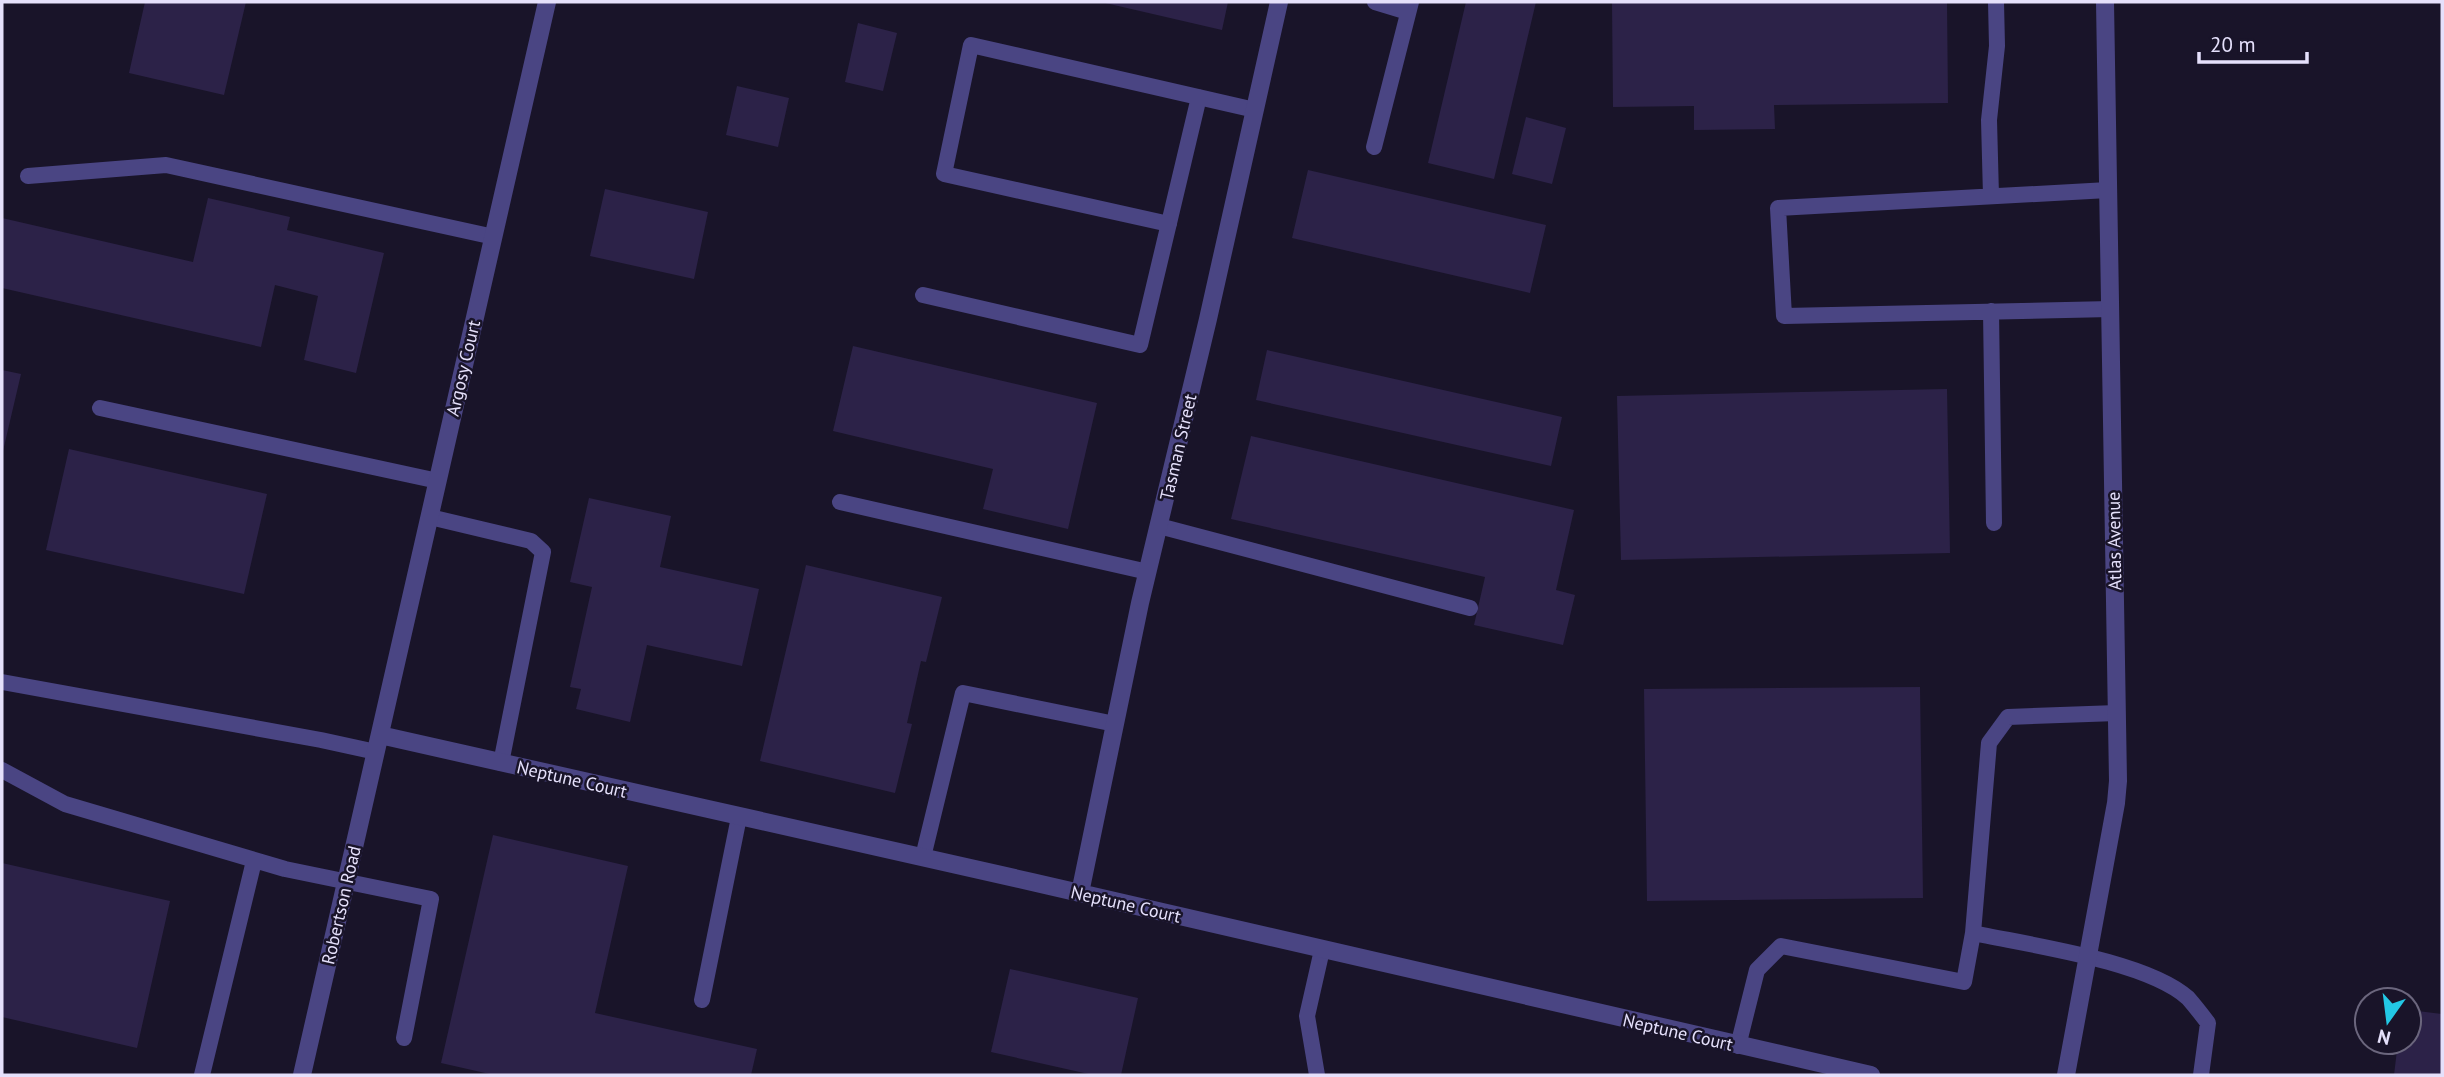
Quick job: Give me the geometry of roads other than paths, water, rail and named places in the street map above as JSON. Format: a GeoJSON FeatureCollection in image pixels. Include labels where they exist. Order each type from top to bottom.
{"type":"FeatureCollection","features":[{"type":"Feature","properties":{"kind":"street","name":"Argosy Court"},"geometry":{"type":"LineString","coordinates":[[378,743],[547,2]]}},
{"type":"Feature","properties":{"kind":"street","name":"Tasman Street"},"geometry":{"type":"LineString","coordinates":[[1080,893],[1148,572],[1279,2]]}},
{"type":"Feature","properties":{"kind":"street","name":"Atlas Avenue"},"geometry":{"type":"LineString","coordinates":[[2066,1075],[2116,803],[2117,713],[2105,2]]}},
{"type":"Feature","properties":{"kind":"street","name":"Neptune Court"},"geometry":{"type":"LineString","coordinates":[[378,743],[500,763],[923,857],[1871,1075]]}},
{"type":"Feature","properties":{"kind":"street","name":"Robertson Road"},"geometry":{"type":"LineString","coordinates":[[302,1075],[378,743]]}},
{"type":"Feature","properties":{"kind":"lane"},"geometry":{"type":"LineString","coordinates":[[1374,147],[1409,7],[1375,2]]}},
{"type":"Feature","properties":{"kind":"lane"},"geometry":{"type":"LineString","coordinates":[[1991,196],[1989,120],[1997,46],[1996,2]]}},
{"type":"Feature","properties":{"kind":"lane"},"geometry":{"type":"LineString","coordinates":[[1169,224],[944,174],[971,45],[1255,110]]}},
{"type":"Feature","properties":{"kind":"lane"},"geometry":{"type":"LineString","coordinates":[[923,295],[1140,345],[1199,97]]}},
{"type":"Feature","properties":{"kind":"lane"},"geometry":{"type":"LineString","coordinates":[[28,176],[166,165],[494,237]]}},
{"type":"Feature","properties":{"kind":"lane"},"geometry":{"type":"LineString","coordinates":[[2108,190],[1778,208],[1784,316],[2111,309]]}},
{"type":"Feature","properties":{"kind":"lane"},"geometry":{"type":"LineString","coordinates":[[1991,311],[1994,523]]}},
{"type":"Feature","properties":{"kind":"lane"},"geometry":{"type":"LineString","coordinates":[[100,408],[438,481]]}},
{"type":"Feature","properties":{"kind":"lane"},"geometry":{"type":"LineString","coordinates":[[840,502],[1148,572]]}},
{"type":"Feature","properties":{"kind":"lane"},"geometry":{"type":"LineString","coordinates":[[430,517],[531,541],[543,552],[500,763]]}},
{"type":"Feature","properties":{"kind":"lane"},"geometry":{"type":"LineString","coordinates":[[1159,526],[1470,608]]}},
{"type":"Feature","properties":{"kind":"lane"},"geometry":{"type":"LineString","coordinates":[[2,682],[321,740],[378,743]]}},
{"type":"Feature","properties":{"kind":"lane"},"geometry":{"type":"LineString","coordinates":[[923,857],[963,693],[1115,724]]}},
{"type":"Feature","properties":{"kind":"lane"},"geometry":{"type":"LineString","coordinates":[[1738,1046],[1756,970],[1781,946],[1964,982],[1973,933],[1989,743],[2008,718],[2117,713]]}},
{"type":"Feature","properties":{"kind":"lane"},"geometry":{"type":"LineString","coordinates":[[2,770],[65,804],[254,861],[432,898],[404,1038]]}},
{"type":"Feature","properties":{"kind":"lane"},"geometry":{"type":"LineString","coordinates":[[702,1000],[739,817]]}},
{"type":"Feature","properties":{"kind":"lane"},"geometry":{"type":"LineString","coordinates":[[202,1075],[254,861]]}},
{"type":"Feature","properties":{"kind":"lane"},"geometry":{"type":"LineString","coordinates":[[1973,933],[2088,957],[2147,974],[2187,997],[2208,1023],[2201,1075]]}},
{"type":"Feature","properties":{"kind":"lane"},"geometry":{"type":"LineString","coordinates":[[1317,1075],[1307,1016],[1322,950]]}}]}
